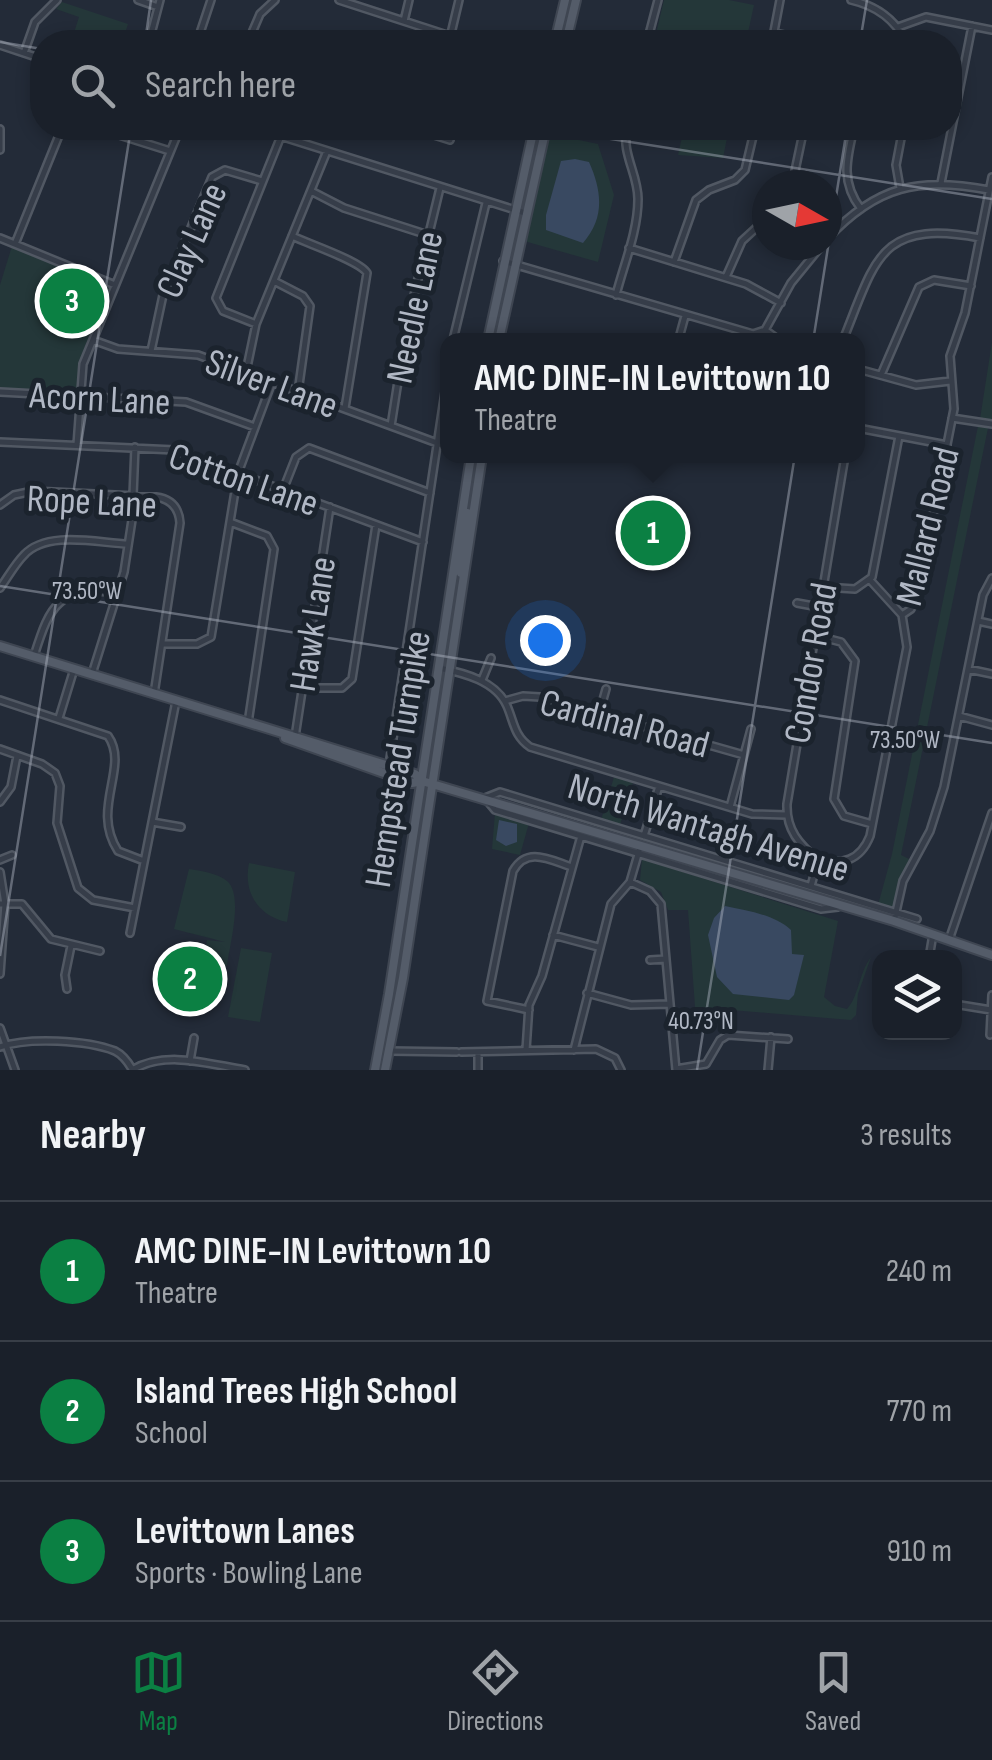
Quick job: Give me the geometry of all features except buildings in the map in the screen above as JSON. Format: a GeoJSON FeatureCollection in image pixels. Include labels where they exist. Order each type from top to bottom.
{"type":"FeatureCollection","features":[{"type":"Feature","properties":{"kind":"main road"},"geometry":{"type":"LineString","coordinates":[[557,30],[565,0]]}},
{"type":"Feature","properties":{"kind":"main road"},"geometry":{"type":"LineString","coordinates":[[569,30],[576,0]]}},
{"type":"Feature","properties":{"kind":"main road"},"geometry":{"type":"LineString","coordinates":[[489,333],[531,140]]}},
{"type":"Feature","properties":{"kind":"main road"},"geometry":{"type":"LineString","coordinates":[[500,333],[543,140]]}},
{"type":"Feature","properties":{"kind":"main road","name":"Hempstead Turnpike"},"geometry":{"type":"LineString","coordinates":[[386,1070],[384,1050],[444,669],[453,574],[465,493],[476,463]]}},
{"type":"Feature","properties":{"kind":"main road","name":"Hempstead Turnpike"},"geometry":{"type":"LineString","coordinates":[[444,669],[464,576],[477,463]]}},
{"type":"Feature","properties":{"kind":"main road"},"geometry":{"type":"LineString","coordinates":[[464,576],[460,567],[465,493]]}},
{"type":"Feature","properties":{"kind":"main road"},"geometry":{"type":"LineString","coordinates":[[453,574],[464,576]]}},
{"type":"Feature","properties":{"kind":"main road"},"geometry":{"type":"LineString","coordinates":[[0,646],[415,774],[427,782]]}},
{"type":"Feature","properties":{"kind":"main road"},"geometry":{"type":"LineString","coordinates":[[294,738],[412,783],[427,782]]}},
{"type":"Feature","properties":{"kind":"main road","name":"North Wantagh Avenue"},"geometry":{"type":"LineString","coordinates":[[427,782],[582,832],[895,917],[992,955]]}},
{"type":"Feature","properties":{"kind":"main road","name":"Hempstead Turnpike"},"geometry":{"type":"LineString","coordinates":[[374,1070],[384,1050]]}},
{"type":"Feature","properties":{"kind":"street"},"geometry":{"type":"LineString","coordinates":[[32,30],[57,0]]}},
{"type":"Feature","properties":{"kind":"street"},"geometry":{"type":"LineString","coordinates":[[138,0],[159,3],[151,30]]}},
{"type":"Feature","properties":{"kind":"street"},"geometry":{"type":"LineString","coordinates":[[202,30],[211,0]]}},
{"type":"Feature","properties":{"kind":"street"},"geometry":{"type":"LineString","coordinates":[[253,30],[260,14],[275,0]]}},
{"type":"Feature","properties":{"kind":"street"},"geometry":{"type":"LineString","coordinates":[[339,0],[359,3],[427,30]]}},
{"type":"Feature","properties":{"kind":"street"},"geometry":{"type":"LineString","coordinates":[[404,21],[409,0]]}},
{"type":"Feature","properties":{"kind":"street"},"geometry":{"type":"LineString","coordinates":[[452,30],[459,0]]}},
{"type":"Feature","properties":{"kind":"street"},"geometry":{"type":"LineString","coordinates":[[651,30],[658,0]]}},
{"type":"Feature","properties":{"kind":"street"},"geometry":{"type":"LineString","coordinates":[[775,30],[780,0]]}},
{"type":"Feature","properties":{"kind":"street"},"geometry":{"type":"LineString","coordinates":[[851,0],[880,11],[900,30]]}},
{"type":"Feature","properties":{"kind":"street"},"geometry":{"type":"LineString","coordinates":[[898,27],[926,17],[992,30]]}},
{"type":"Feature","properties":{"kind":"street"},"geometry":{"type":"LineString","coordinates":[[962,77],[972,26]]}},
{"type":"Feature","properties":{"kind":"street"},"geometry":{"type":"LineString","coordinates":[[24,52],[30,36]]}},
{"type":"Feature","properties":{"kind":"street"},"geometry":{"type":"LineString","coordinates":[[0,45],[30,54]]}},
{"type":"Feature","properties":{"kind":"street"},"geometry":{"type":"LineString","coordinates":[[0,129],[0,150]]}},
{"type":"Feature","properties":{"kind":"street"},"geometry":{"type":"LineString","coordinates":[[15,244],[57,140]]}},
{"type":"Feature","properties":{"kind":"street"},"geometry":{"type":"LineString","coordinates":[[135,140],[170,151]]}},
{"type":"Feature","properties":{"kind":"street"},"geometry":{"type":"LineString","coordinates":[[77,444],[81,371],[175,140]]}},
{"type":"Feature","properties":{"kind":"street"},"geometry":{"type":"LineString","coordinates":[[256,324],[223,311],[216,298],[279,140]]}},
{"type":"Feature","properties":{"kind":"street"},"geometry":{"type":"LineString","coordinates":[[293,140],[525,214]]}},
{"type":"Feature","properties":{"kind":"street"},"geometry":{"type":"LineString","coordinates":[[616,295],[638,197],[626,140]]}},
{"type":"Feature","properties":{"kind":"street"},"geometry":{"type":"LineString","coordinates":[[674,262],[696,200],[709,190],[736,180],[746,170],[752,140]]}},
{"type":"Feature","properties":{"kind":"street"},"geometry":{"type":"LineString","coordinates":[[795,170],[801,140]]}},
{"type":"Feature","properties":{"kind":"street"},"geometry":{"type":"LineString","coordinates":[[852,140],[845,176],[861,209]]}},
{"type":"Feature","properties":{"kind":"street"},"geometry":{"type":"LineString","coordinates":[[900,188],[896,165],[901,140]]}},
{"type":"Feature","properties":{"kind":"street"},"geometry":{"type":"LineString","coordinates":[[941,183],[949,140]]}},
{"type":"Feature","properties":{"kind":"street"},"geometry":{"type":"LineString","coordinates":[[246,372],[256,324],[327,151]]}},
{"type":"Feature","properties":{"kind":"street","name":"Clay Lane"},"geometry":{"type":"LineString","coordinates":[[150,351],[163,295],[212,177],[225,170],[262,181]]}},
{"type":"Feature","properties":{"kind":"street","name":"Mallard Road"},"geometry":{"type":"LineString","coordinates":[[818,860],[839,863],[856,856],[868,843],[908,647],[902,616],[917,596],[952,418],[950,356],[962,324],[992,178]]}},
{"type":"Feature","properties":{"kind":"street"},"geometry":{"type":"LineString","coordinates":[[842,226],[861,209],[900,188],[941,183],[990,190]]}},
{"type":"Feature","properties":{"kind":"street","name":"Needle Lane"},"geometry":{"type":"LineString","coordinates":[[391,426],[406,324],[440,188]]}},
{"type":"Feature","properties":{"kind":"street"},"geometry":{"type":"LineString","coordinates":[[311,191],[344,208],[428,235]]}},
{"type":"Feature","properties":{"kind":"street"},"geometry":{"type":"LineString","coordinates":[[455,333],[486,203]]}},
{"type":"Feature","properties":{"kind":"street"},"geometry":{"type":"LineString","coordinates":[[726,278],[742,241],[752,232]]}},
{"type":"Feature","properties":{"kind":"street"},"geometry":{"type":"LineString","coordinates":[[846,333],[870,275],[889,249],[904,238],[926,232],[980,238]]}},
{"type":"Feature","properties":{"kind":"street"},"geometry":{"type":"LineString","coordinates":[[292,236],[359,264],[367,273],[344,409]]}},
{"type":"Feature","properties":{"kind":"street"},"geometry":{"type":"LineString","coordinates":[[0,238],[115,285]]}},
{"type":"Feature","properties":{"kind":"street"},"geometry":{"type":"LineString","coordinates":[[628,248],[756,288],[781,303]]}},
{"type":"Feature","properties":{"kind":"street"},"geometry":{"type":"LineString","coordinates":[[765,330],[810,260]]}},
{"type":"Feature","properties":{"kind":"street"},"geometry":{"type":"LineString","coordinates":[[503,261],[742,333],[769,333]]}},
{"type":"Feature","properties":{"kind":"street"},"geometry":{"type":"LineString","coordinates":[[881,376],[919,287],[934,280],[970,286]]}},
{"type":"Feature","properties":{"kind":"street"},"geometry":{"type":"LineString","coordinates":[[274,281],[303,296],[310,306],[298,392]]}},
{"type":"Feature","properties":{"kind":"street"},"geometry":{"type":"LineString","coordinates":[[680,333],[685,316]]}},
{"type":"Feature","properties":{"kind":"street","name":"Silver Lane"},"geometry":{"type":"LineString","coordinates":[[93,340],[118,349],[198,354],[438,444]]}},
{"type":"Feature","properties":{"kind":"street"},"geometry":{"type":"LineString","coordinates":[[865,373],[916,385],[950,381]]}},
{"type":"Feature","properties":{"kind":"street"},"geometry":{"type":"LineString","coordinates":[[162,644],[197,644],[211,637],[238,473],[272,382]]}},
{"type":"Feature","properties":{"kind":"street","name":"Acorn Lane"},"geometry":{"type":"LineString","coordinates":[[0,392],[186,402],[255,427]]}},
{"type":"Feature","properties":{"kind":"street"},"geometry":{"type":"LineString","coordinates":[[952,418],[992,424]]}},
{"type":"Feature","properties":{"kind":"street"},"geometry":{"type":"LineString","coordinates":[[865,429],[947,445]]}},
{"type":"Feature","properties":{"kind":"street"},"geometry":{"type":"LineString","coordinates":[[389,766],[440,430]]}},
{"type":"Feature","properties":{"kind":"street"},"geometry":{"type":"LineString","coordinates":[[823,587],[855,589],[870,580],[899,436]]}},
{"type":"Feature","properties":{"kind":"street","name":"Cotton Lane"},"geometry":{"type":"LineString","coordinates":[[0,442],[175,450],[423,542]]}},
{"type":"Feature","properties":{"kind":"street"},"geometry":{"type":"LineString","coordinates":[[92,674],[118,592],[128,544],[135,448]]}},
{"type":"Feature","properties":{"kind":"street"},"geometry":{"type":"LineString","coordinates":[[283,490],[296,457],[309,448],[430,493]]}},
{"type":"Feature","properties":{"kind":"street","name":"Condor Road"},"geometry":{"type":"LineString","coordinates":[[786,815],[843,463]]}},
{"type":"Feature","properties":{"kind":"street","name":"Rope Lane"},"geometry":{"type":"LineString","coordinates":[[0,505],[25,491],[133,496],[168,500],[177,508],[180,517],[154,694]]}},
{"type":"Feature","properties":{"kind":"street","name":"Hawk Lane"},"geometry":{"type":"LineString","coordinates":[[294,738],[330,507]]}},
{"type":"Feature","properties":{"kind":"street"},"geometry":{"type":"LineString","coordinates":[[230,522],[266,536],[274,549],[248,723]]}},
{"type":"Feature","properties":{"kind":"street"},"geometry":{"type":"LineString","coordinates":[[302,688],[342,688],[352,679],[376,525]]}},
{"type":"Feature","properties":{"kind":"street"},"geometry":{"type":"LineString","coordinates":[[0,588],[24,555],[46,542],[128,544]]}},
{"type":"Feature","properties":{"kind":"street"},"geometry":{"type":"LineString","coordinates":[[895,917],[903,881],[930,831],[944,788],[983,595],[992,578]]}},
{"type":"Feature","properties":{"kind":"street"},"geometry":{"type":"LineString","coordinates":[[870,580],[902,616]]}},
{"type":"Feature","properties":{"kind":"street"},"geometry":{"type":"LineString","coordinates":[[34,656],[48,616],[62,600],[80,592],[118,592]]}},
{"type":"Feature","properties":{"kind":"street"},"geometry":{"type":"LineString","coordinates":[[797,603],[819,607]]}},
{"type":"Feature","properties":{"kind":"street"},"geometry":{"type":"LineString","coordinates":[[978,621],[992,624]]}},
{"type":"Feature","properties":{"kind":"street"},"geometry":{"type":"LineString","coordinates":[[814,635],[841,642],[855,661],[834,799],[844,816],[872,824]]}},
{"type":"Feature","properties":{"kind":"street"},"geometry":{"type":"LineString","coordinates":[[482,680],[491,658]]}},
{"type":"Feature","properties":{"kind":"street"},"geometry":{"type":"LineString","coordinates":[[59,718],[74,669]]}},
{"type":"Feature","properties":{"kind":"street"},"geometry":{"type":"LineString","coordinates":[[444,669],[482,680],[506,701],[515,732],[530,747],[730,807],[767,816],[786,815],[796,840],[818,860],[809,891]]}},
{"type":"Feature","properties":{"kind":"street"},"geometry":{"type":"LineString","coordinates":[[968,669],[992,674]]}},
{"type":"Feature","properties":{"kind":"street"},"geometry":{"type":"LineString","coordinates":[[599,714],[606,689]]}},
{"type":"Feature","properties":{"kind":"street","name":"Cardinal Road"},"geometry":{"type":"LineString","coordinates":[[506,701],[530,696],[744,754]]}},
{"type":"Feature","properties":{"kind":"street"},"geometry":{"type":"LineString","coordinates":[[0,700],[103,732],[112,741],[116,757],[106,805],[108,825],[118,851],[144,861]]}},
{"type":"Feature","properties":{"kind":"street"},"geometry":{"type":"LineString","coordinates":[[130,932],[176,701]]}},
{"type":"Feature","properties":{"kind":"street"},"geometry":{"type":"LineString","coordinates":[[959,716],[992,725]]}},
{"type":"Feature","properties":{"kind":"street"},"geometry":{"type":"LineString","coordinates":[[730,807],[751,730]]}},
{"type":"Feature","properties":{"kind":"street"},"geometry":{"type":"LineString","coordinates":[[0,749],[46,765],[58,777],[56,823],[78,888],[93,900],[135,908]]}},
{"type":"Feature","properties":{"kind":"street"},"geometry":{"type":"LineString","coordinates":[[0,802],[11,787],[17,756]]}},
{"type":"Feature","properties":{"kind":"street"},"geometry":{"type":"LineString","coordinates":[[574,1050],[613,900],[630,882],[659,786]]}},
{"type":"Feature","properties":{"kind":"street","name":"North Wantagh Avenue"},"geometry":{"type":"LineString","coordinates":[[486,798],[500,792],[821,909],[846,906]]}},
{"type":"Feature","properties":{"kind":"street"},"geometry":{"type":"LineString","coordinates":[[949,940],[992,813]]}},
{"type":"Feature","properties":{"kind":"street"},"geometry":{"type":"LineString","coordinates":[[152,822],[181,827]]}},
{"type":"Feature","properties":{"kind":"street"},"geometry":{"type":"LineString","coordinates":[[526,1050],[528,1010],[582,832]]}},
{"type":"Feature","properties":{"kind":"street"},"geometry":{"type":"LineString","coordinates":[[0,860],[12,855]]}},
{"type":"Feature","properties":{"kind":"street"},"geometry":{"type":"LineString","coordinates":[[528,1010],[486,1001],[513,872],[520,860],[532,856],[572,867]]}},
{"type":"Feature","properties":{"kind":"street"},"geometry":{"type":"LineString","coordinates":[[0,872],[0,974]]}},
{"type":"Feature","properties":{"kind":"street"},"geometry":{"type":"LineString","coordinates":[[630,882],[659,900],[676,1070],[706,1064],[720,1040],[728,1035],[788,1039]]}},
{"type":"Feature","properties":{"kind":"street","name":"North Wantagh Avenue"},"geometry":{"type":"LineString","coordinates":[[809,891],[895,917],[917,919]]}},
{"type":"Feature","properties":{"kind":"street"},"geometry":{"type":"LineString","coordinates":[[2,904],[26,906],[46,934],[71,946],[100,952]]}},
{"type":"Feature","properties":{"kind":"street"},"geometry":{"type":"LineString","coordinates":[[930,950],[933,934]]}},
{"type":"Feature","properties":{"kind":"street"},"geometry":{"type":"LineString","coordinates":[[553,935],[600,948]]}},
{"type":"Feature","properties":{"kind":"street"},"geometry":{"type":"LineString","coordinates":[[67,989],[65,975],[71,946]]}},
{"type":"Feature","properties":{"kind":"street"},"geometry":{"type":"LineString","coordinates":[[650,960],[666,958]]}},
{"type":"Feature","properties":{"kind":"street"},"geometry":{"type":"LineString","coordinates":[[587,993],[631,1005],[670,1004]]}},
{"type":"Feature","properties":{"kind":"street"},"geometry":{"type":"LineString","coordinates":[[990,1035],[992,995]]}},
{"type":"Feature","properties":{"kind":"street"},"geometry":{"type":"LineString","coordinates":[[962,1005],[991,1010]]}},
{"type":"Feature","properties":{"kind":"street"},"geometry":{"type":"LineString","coordinates":[[0,1028],[3,1046],[15,1070]]}},
{"type":"Feature","properties":{"kind":"street"},"geometry":{"type":"LineString","coordinates":[[3,1046],[38,1038],[113,1050],[124,1057],[132,1070],[158,1059],[246,1070]]}},
{"type":"Feature","properties":{"kind":"street"},"geometry":{"type":"LineString","coordinates":[[190,1061],[194,1038]]}},
{"type":"Feature","properties":{"kind":"street"},"geometry":{"type":"LineString","coordinates":[[768,1070],[772,1038]]}},
{"type":"Feature","properties":{"kind":"street"},"geometry":{"type":"LineString","coordinates":[[384,1050],[604,1050],[616,1058],[621,1070]]}},
{"type":"Feature","properties":{"kind":"street"},"geometry":{"type":"LineString","coordinates":[[478,1052],[478,1070]]}},
{"type":"Feature","properties":{"kind":"shaded area"},"geometry":{"type":"Polygon","coordinates":[[[664,0],[729,0],[754,5],[749,30],[657,30],[664,0]]]}},
{"type":"Feature","properties":{"kind":"shaded area"},"geometry":{"type":"Polygon","coordinates":[[[62,2],[128,24],[126,30],[75,30],[79,17],[56,9],[62,2]]]}},
{"type":"Feature","properties":{"kind":"shaded area"},"geometry":{"type":"Polygon","coordinates":[[[549,140],[598,144],[614,195],[598,262],[524,241],[549,140]]]}},
{"type":"Feature","properties":{"kind":"shaded area"},"geometry":{"type":"Polygon","coordinates":[[[681,140],[727,140],[723,158],[678,155],[681,140]]]}},
{"type":"Feature","properties":{"kind":"shaded area"},"geometry":{"type":"Polygon","coordinates":[[[12,246],[110,287],[84,349],[77,391],[0,391],[0,285],[12,246]]]}},
{"type":"Feature","properties":{"kind":"shaded area"},"geometry":{"type":"Polygon","coordinates":[[[992,342],[992,420],[980,419],[992,342]]]}},
{"type":"Feature","properties":{"kind":"shaded area"},"geometry":{"type":"Polygon","coordinates":[[[978,426],[988,428],[901,855],[911,860],[894,908],[878,905],[892,854],[978,426]]]}},
{"type":"Feature","properties":{"kind":"shaded area"},"geometry":{"type":"Polygon","coordinates":[[[614,777],[633,782],[620,825],[601,820],[614,777]]]}},
{"type":"Feature","properties":{"kind":"shaded area"},"geometry":{"type":"Polygon","coordinates":[[[495,813],[529,823],[520,855],[492,849],[495,813]]]}},
{"type":"Feature","properties":{"kind":"shaded area"},"geometry":{"type":"Polygon","coordinates":[[[642,859],[838,921],[824,997],[847,1009],[871,957],[858,994],[856,1015],[851,1020],[695,1007],[688,910],[668,910],[661,892],[640,880],[642,859]]]}},
{"type":"Feature","properties":{"kind":"shaded area"},"geometry":{"type":"Polygon","coordinates":[[[249,863],[295,872],[287,922],[268,914],[255,901],[248,884],[249,863]]]}},
{"type":"Feature","properties":{"kind":"shaded area"},"geometry":{"type":"Polygon","coordinates":[[[189,869],[219,876],[232,888],[235,909],[227,966],[204,962],[207,940],[225,942],[174,929],[189,869]]]}},
{"type":"Feature","properties":{"kind":"shaded area"},"geometry":{"type":"Polygon","coordinates":[[[241,948],[272,953],[260,1022],[228,1017],[241,948]]]}},
{"type":"Feature","properties":{"kind":"water"},"geometry":{"type":"Polygon","coordinates":[[[561,161],[589,162],[599,194],[595,224],[583,243],[546,230],[546,215],[561,161]]]}},
{"type":"Feature","properties":{"kind":"water"},"geometry":{"type":"Polygon","coordinates":[[[499,820],[517,824],[517,842],[506,846],[496,840],[499,820]]]}},
{"type":"Feature","properties":{"kind":"water"},"geometry":{"type":"Polygon","coordinates":[[[725,906],[768,917],[791,930],[792,954],[804,955],[794,995],[789,1000],[733,994],[717,977],[708,935],[714,918],[725,906]]]}},
{"type":"Feature","properties":{"kind":"place","name":"Levittown Lanes"},"geometry":{"type":"Point","coordinates":[72,301]}},
{"type":"Feature","properties":{"kind":"place","name":"AMC DINE-IN Levittown 10"},"geometry":{"type":"Point","coordinates":[653,533]}},
{"type":"Feature","properties":{"kind":"place","name":"Island Trees High School"},"geometry":{"type":"Point","coordinates":[190,979]}}]}
